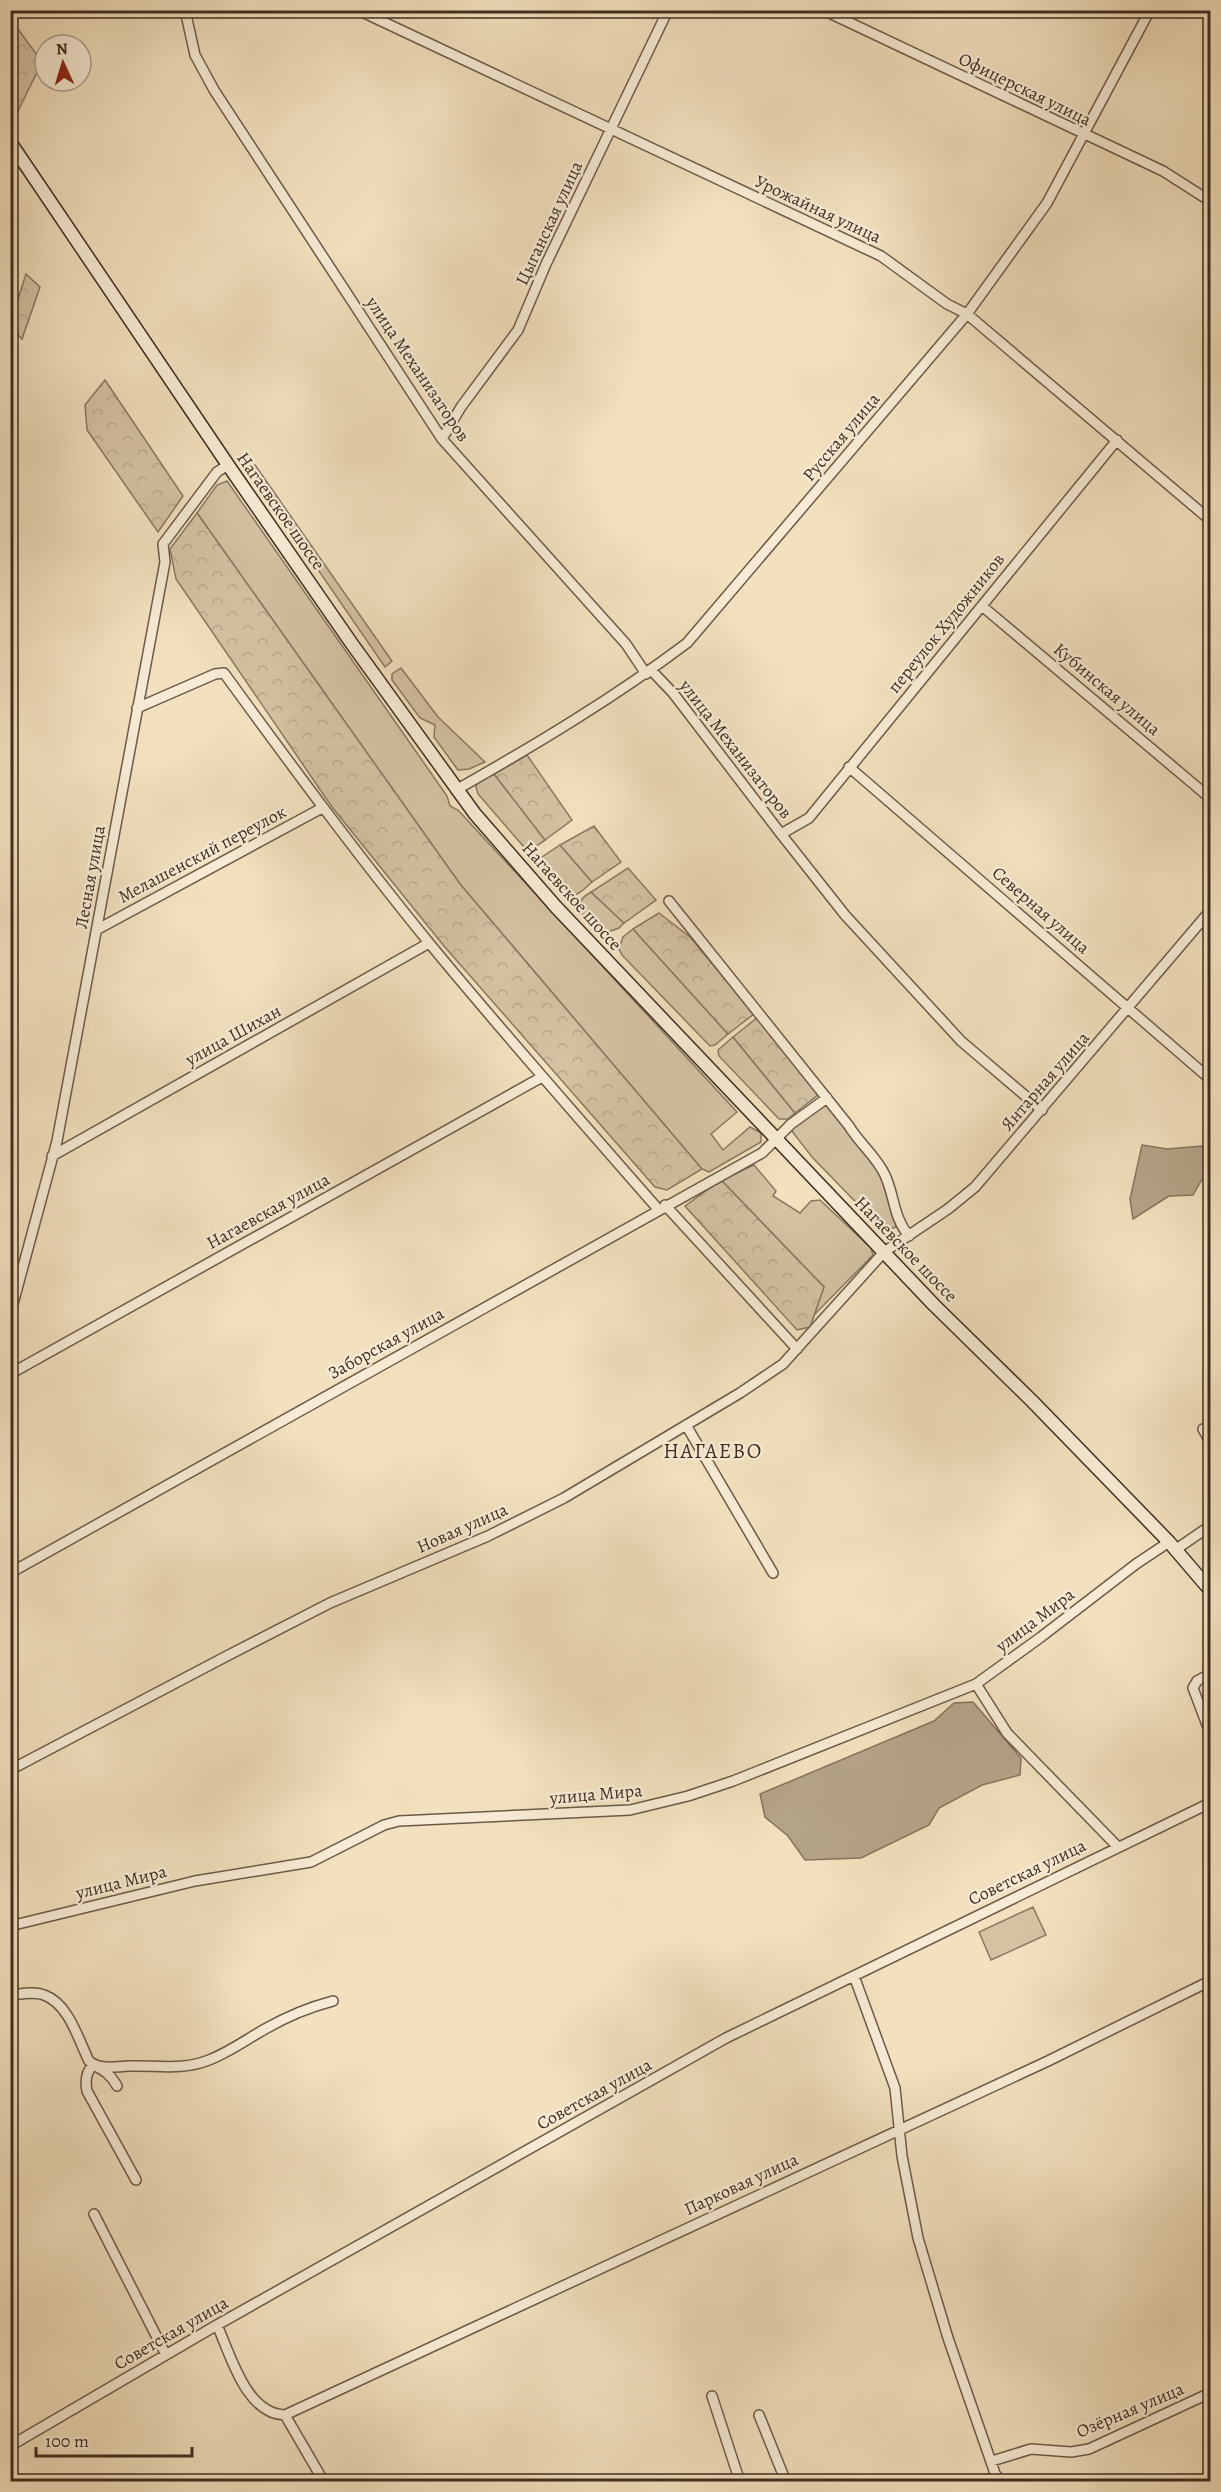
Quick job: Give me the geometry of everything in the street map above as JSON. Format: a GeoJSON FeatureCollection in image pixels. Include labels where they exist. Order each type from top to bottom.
{"type":"FeatureCollection","features":[{"type":"Feature","properties":{"kind":"street","name":"улица Механизаторов"},"geometry":{"type":"LineString","coordinates":[[186,10],[195,55],[214,90],[442,439],[649,672],[673,693],[781,834],[798,825]]}},
{"type":"Feature","properties":{"kind":"street","name":"Урожайная улица"},"geometry":{"type":"LineString","coordinates":[[358,10],[880,256],[947,304],[967,314],[1210,520]]}},
{"type":"Feature","properties":{"kind":"street","name":"Цыганская улица"},"geometry":{"type":"LineString","coordinates":[[442,439],[461,408],[518,330],[546,264],[668,10]]}},
{"type":"Feature","properties":{"kind":"street","name":"Офицерская улица"},"geometry":{"type":"LineString","coordinates":[[823,10],[1084,136],[1163,171],[1210,201]]}},
{"type":"Feature","properties":{"kind":"street","name":"Русская улица"},"geometry":{"type":"LineString","coordinates":[[456,790],[524,751],[649,672],[687,643],[967,314],[1047,203],[1150,10]]}},
{"type":"Feature","properties":{"kind":"street","name":"Нагаевское шоссе"},"geometry":{"type":"LineString","coordinates":[[10,142],[228,465],[456,790],[556,908],[884,1252],[1172,1546],[1210,1590]]}},
{"type":"Feature","properties":{"kind":"street","name":"переулок Художников"},"geometry":{"type":"LineString","coordinates":[[798,825],[809,818],[1117,440]]}},
{"type":"Feature","properties":{"kind":"street","name":"Лесная улица"},"geometry":{"type":"LineString","coordinates":[[10,1315],[52,1156],[98,929],[136,708],[165,562],[162,544],[217,472],[228,465]]}},
{"type":"Feature","properties":{"kind":"street","name":"Кубинская улица"},"geometry":{"type":"LineString","coordinates":[[982,606],[1210,798]]}},
{"type":"Feature","properties":{"kind":"street"},"geometry":{"type":"LineString","coordinates":[[136,708],[215,674],[224,673],[322,808],[429,943],[542,1077],[797,1349]]}},
{"type":"Feature","properties":{"kind":"street","name":"Северная улица"},"geometry":{"type":"LineString","coordinates":[[849,767],[1210,1079]]}},
{"type":"Feature","properties":{"kind":"street","name":"Мелашенский переулок"},"geometry":{"type":"LineString","coordinates":[[98,929],[322,808]]}},
{"type":"Feature","properties":{"kind":"street"},"geometry":{"type":"LineString","coordinates":[[781,834],[845,915],[961,1041],[1042,1110]]}},
{"type":"Feature","properties":{"kind":"street"},"geometry":{"type":"LineString","coordinates":[[669,902],[885,1173],[898,1224],[909,1236]]}},
{"type":"Feature","properties":{"kind":"street","name":"Янтарная улица"},"geometry":{"type":"LineString","coordinates":[[884,1252],[948,1209],[975,1187],[1130,1008],[1210,911]]}},
{"type":"Feature","properties":{"kind":"street","name":"улица Шихан"},"geometry":{"type":"LineString","coordinates":[[52,1156],[429,943]]}},
{"type":"Feature","properties":{"kind":"street","name":"Нагаевская улица"},"geometry":{"type":"LineString","coordinates":[[10,1374],[542,1077]]}},
{"type":"Feature","properties":{"kind":"street","name":"Заборская улица"},"geometry":{"type":"LineString","coordinates":[[10,1573],[762,1153],[775,1138],[827,1098]]}},
{"type":"Feature","properties":{"kind":"street","name":"Новая улица"},"geometry":{"type":"LineString","coordinates":[[10,1770],[330,1604],[488,1536],[554,1503],[686,1425],[783,1364],[884,1252]]}},
{"type":"Feature","properties":{"kind":"street"},"geometry":{"type":"LineString","coordinates":[[686,1425],[773,1573]]}},
{"type":"Feature","properties":{"kind":"street"},"geometry":{"type":"LineString","coordinates":[[1203,1429],[1210,1442]]}},
{"type":"Feature","properties":{"kind":"street","name":"улица Мира"},"geometry":{"type":"LineString","coordinates":[[10,1926],[195,1881],[311,1862],[384,1825],[399,1821],[609,1812],[654,1805],[733,1781],[976,1684],[1136,1564],[1210,1526]]}},
{"type":"Feature","properties":{"kind":"street"},"geometry":{"type":"LineString","coordinates":[[1207,1725],[1193,1688],[1197,1681],[1210,1674]]}},
{"type":"Feature","properties":{"kind":"street"},"geometry":{"type":"LineString","coordinates":[[976,1684],[1007,1733],[1118,1846]]}},
{"type":"Feature","properties":{"kind":"street","name":"Советская улица"},"geometry":{"type":"LineString","coordinates":[[10,2446],[217,2325],[726,2038],[1210,1803]]}},
{"type":"Feature","properties":{"kind":"street"},"geometry":{"type":"LineString","coordinates":[[854,1976],[895,2088],[898,2129],[909,2204],[918,2238],[948,2338],[997,2479],[979,2481]]}},
{"type":"Feature","properties":{"kind":"street","name":"Парковая улица"},"geometry":{"type":"LineString","coordinates":[[285,2415],[1048,2061],[1210,1981]]}},
{"type":"Feature","properties":{"kind":"street"},"geometry":{"type":"LineString","coordinates":[[10,1995],[42,1994],[56,2003],[66,2015],[89,2061],[111,2075],[117,2086]]}},
{"type":"Feature","properties":{"kind":"street"},"geometry":{"type":"LineString","coordinates":[[93,2065],[110,2068],[129,2066],[173,2068],[209,2060],[233,2049],[268,2027],[312,2006],[333,2001]]}},
{"type":"Feature","properties":{"kind":"street"},"geometry":{"type":"LineString","coordinates":[[93,2065],[87,2077],[87,2091],[136,2180]]}},
{"type":"Feature","properties":{"kind":"street"},"geometry":{"type":"LineString","coordinates":[[94,2214],[166,2355]]}},
{"type":"Feature","properties":{"kind":"street"},"geometry":{"type":"LineString","coordinates":[[217,2325],[251,2398],[263,2410],[273,2415],[285,2415],[324,2481]]}},
{"type":"Feature","properties":{"kind":"street","name":"Озёрная улица"},"geometry":{"type":"LineString","coordinates":[[992,2461],[1031,2449],[1071,2452],[1089,2449],[1210,2393]]}},
{"type":"Feature","properties":{"kind":"street"},"geometry":{"type":"LineString","coordinates":[[712,2396],[740,2481]]}},
{"type":"Feature","properties":{"kind":"street"},"geometry":{"type":"LineString","coordinates":[[759,2415],[786,2481]]}},
{"type":"Feature","properties":{"kind":"green space"},"geometry":{"type":"Polygon","coordinates":[[[10,18],[33,50],[33,80],[17,113],[11,103],[10,18]]]}},
{"type":"Feature","properties":{"kind":"green space"},"geometry":{"type":"Polygon","coordinates":[[[26,274],[40,287],[22,339],[11,328],[11,321],[26,274]]]}},
{"type":"Feature","properties":{"kind":"green space"},"geometry":{"type":"Polygon","coordinates":[[[105,380],[183,496],[158,532],[87,430],[85,405],[105,380]]]}},
{"type":"Feature","properties":{"kind":"green space"},"geometry":{"type":"Polygon","coordinates":[[[255,465],[392,661],[385,667],[248,468],[255,465]]]}},
{"type":"Feature","properties":{"kind":"green space"},"geometry":{"type":"Polygon","coordinates":[[[227,481],[447,796],[450,806],[458,810],[737,1112],[711,1134],[723,1150],[750,1127],[761,1133],[761,1142],[709,1172],[702,1169],[460,884],[197,513],[217,485],[227,481]]]}},
{"type":"Feature","properties":{"kind":"green space"},"geometry":{"type":"Polygon","coordinates":[[[197,513],[460,884],[702,1169],[667,1190],[655,1187],[444,946],[332,807],[176,579],[170,549],[197,513]]]}},
{"type":"Feature","properties":{"kind":"green space"},"geometry":{"type":"Polygon","coordinates":[[[401,668],[438,717],[485,762],[469,769],[458,770],[434,737],[435,725],[420,718],[392,680],[392,674],[401,668]]]}},
{"type":"Feature","properties":{"kind":"green space"},"geometry":{"type":"Polygon","coordinates":[[[527,755],[572,820],[545,840],[494,774],[527,755]]]}},
{"type":"Feature","properties":{"kind":"green space"},"geometry":{"type":"Polygon","coordinates":[[[494,774],[545,840],[532,848],[523,846],[478,794],[477,782],[494,774]]]}},
{"type":"Feature","properties":{"kind":"green space"},"geometry":{"type":"Polygon","coordinates":[[[594,826],[621,862],[592,882],[560,845],[594,826]]]}},
{"type":"Feature","properties":{"kind":"green space"},"geometry":{"type":"Polygon","coordinates":[[[560,845],[592,882],[576,895],[565,894],[542,870],[540,863],[542,857],[560,845]]]}},
{"type":"Feature","properties":{"kind":"green space"},"geometry":{"type":"Polygon","coordinates":[[[628,868],[656,900],[624,923],[591,892],[628,868]]]}},
{"type":"Feature","properties":{"kind":"green space"},"geometry":{"type":"Polygon","coordinates":[[[591,892],[624,923],[619,928],[602,934],[579,911],[582,899],[591,892]]]}},
{"type":"Feature","properties":{"kind":"green space"},"geometry":{"type":"Polygon","coordinates":[[[659,913],[690,937],[754,1014],[728,1034],[633,929],[659,913]]]}},
{"type":"Feature","properties":{"kind":"green space"},"geometry":{"type":"Polygon","coordinates":[[[633,929],[728,1034],[715,1045],[710,1046],[622,955],[619,949],[623,937],[633,929]]]}},
{"type":"Feature","properties":{"kind":"green space"},"geometry":{"type":"Polygon","coordinates":[[[758,1017],[818,1095],[795,1113],[733,1037],[758,1017]]]}},
{"type":"Feature","properties":{"kind":"green space"},"geometry":{"type":"Polygon","coordinates":[[[733,1037],[795,1113],[788,1119],[779,1119],[719,1056],[718,1050],[733,1037]]]}},
{"type":"Feature","properties":{"kind":"green space"},"geometry":{"type":"Polygon","coordinates":[[[826,1104],[871,1159],[882,1178],[890,1196],[896,1227],[890,1229],[877,1224],[812,1157],[791,1130],[826,1104]]]}},
{"type":"Feature","properties":{"kind":"green space"},"geometry":{"type":"Polygon","coordinates":[[[754,1165],[776,1191],[773,1196],[800,1213],[811,1201],[820,1200],[871,1248],[873,1255],[814,1315],[824,1287],[721,1180],[754,1165]]]}},
{"type":"Feature","properties":{"kind":"green space"},"geometry":{"type":"Polygon","coordinates":[[[721,1180],[824,1287],[810,1327],[797,1330],[685,1206],[721,1180]]]}},
{"type":"Feature","properties":{"kind":"green space"},"geometry":{"type":"Polygon","coordinates":[[[1033,1907],[1046,1935],[991,1960],[979,1932],[1033,1907]]]}},
{"type":"Feature","properties":{"kind":"shaded area"},"geometry":{"type":"Polygon","coordinates":[[[1142,1145],[1167,1149],[1202,1146],[1208,1169],[1193,1195],[1169,1196],[1133,1219],[1130,1199],[1142,1145]]]}},
{"type":"Feature","properties":{"kind":"shaded area"},"geometry":{"type":"Polygon","coordinates":[[[973,1702],[1021,1758],[1020,1775],[982,1785],[939,1808],[929,1825],[861,1858],[805,1860],[788,1836],[765,1817],[760,1794],[934,1721],[954,1703],[973,1702]]]}},
{"type":"Feature","properties":{"kind":"district","name":"НАГАЕВО"},"geometry":{"type":"Point","coordinates":[713,1451]}}]}
